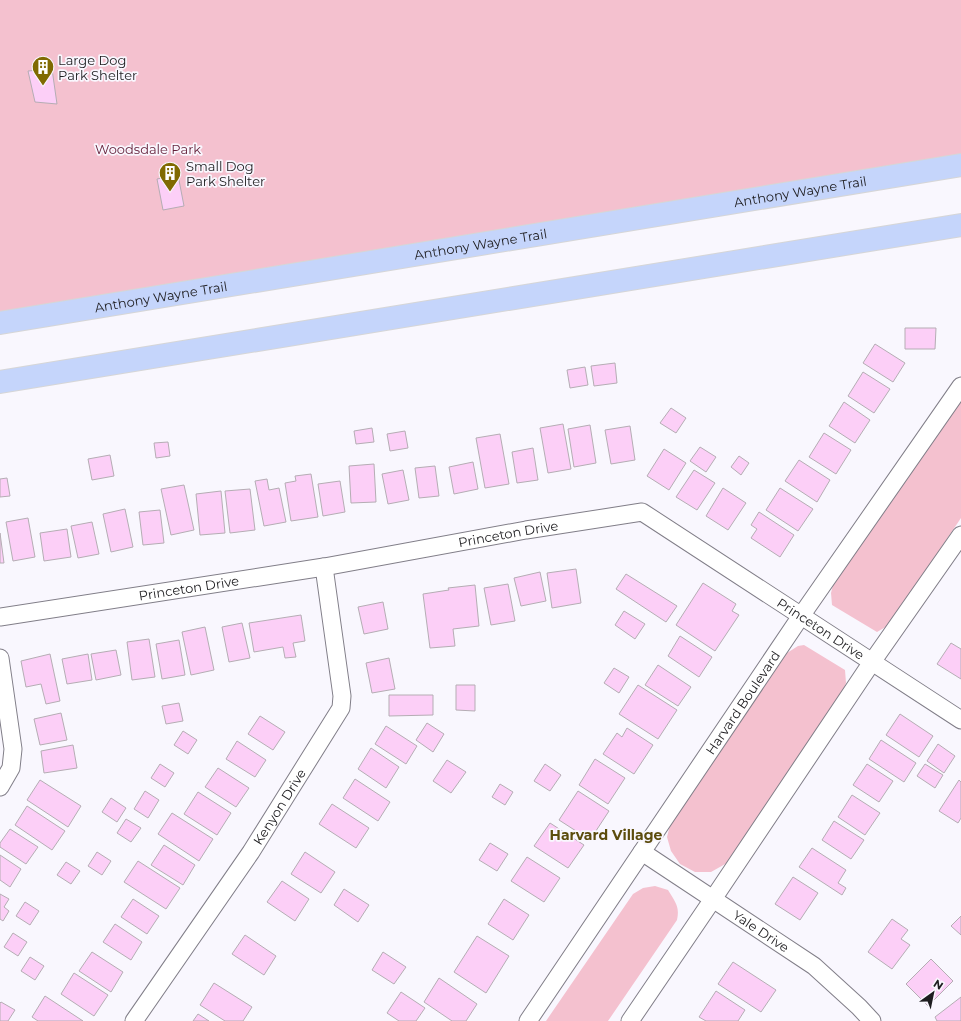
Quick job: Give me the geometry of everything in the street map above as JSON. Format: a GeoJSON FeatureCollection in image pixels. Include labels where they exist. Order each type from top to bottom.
{"type":"FeatureCollection","features":[{"type":"Feature","properties":{"kind":"highway","name":"Anthony Wayne Trail"},"geometry":{"type":"LineString","coordinates":[[0,323],[961,165]]}},
{"type":"Feature","properties":{"kind":"highway"},"geometry":{"type":"LineString","coordinates":[[0,382],[961,225]]}},
{"type":"Feature","properties":{"kind":"street","name":"Harvard Boulevard"},"geometry":{"type":"LineString","coordinates":[[528,1021],[801,616],[961,386]]}},
{"type":"Feature","properties":{"kind":"street","name":"Princeton Drive"},"geometry":{"type":"LineString","coordinates":[[0,617],[324,567],[526,530],[642,512],[961,720]]}},
{"type":"Feature","properties":{"kind":"street"},"geometry":{"type":"LineString","coordinates":[[630,1021],[714,899],[872,662],[961,535]]}},
{"type":"Feature","properties":{"kind":"street","name":"Kenyon Drive"},"geometry":{"type":"LineString","coordinates":[[134,1021],[251,852],[341,708],[342,696],[324,567]]}},
{"type":"Feature","properties":{"kind":"street"},"geometry":{"type":"LineString","coordinates":[[0,658],[13,749],[11,768],[0,787]]}},
{"type":"Feature","properties":{"kind":"street","name":"Yale Drive"},"geometry":{"type":"LineString","coordinates":[[642,852],[814,966],[859,1007],[872,1021]]}},
{"type":"Feature","properties":{"kind":"green space","name":"Woodsdale Park"},"geometry":{"type":"Polygon","coordinates":[[[0,0],[961,0],[961,165],[0,323],[0,0]]]}},
{"type":"Feature","properties":{"kind":"green space"},"geometry":{"type":"Polygon","coordinates":[[[961,398],[961,518],[889,625],[877,632],[832,605],[831,593],[834,581],[961,398]]]}},
{"type":"Feature","properties":{"kind":"green space"},"geometry":{"type":"Polygon","coordinates":[[[804,645],[845,670],[846,683],[841,695],[727,863],[711,872],[695,872],[680,864],[671,851],[667,837],[670,825],[787,653],[798,646],[804,645]]]}},
{"type":"Feature","properties":{"kind":"green space"},"geometry":{"type":"Polygon","coordinates":[[[655,886],[668,890],[675,901],[678,911],[677,920],[608,1021],[546,1021],[633,894],[643,888],[655,886]]]}},
{"type":"Feature","properties":{"kind":"building","name":"Large Dog Park Shelter"},"geometry":{"type":"Polygon","coordinates":[[[52,69],[57,104],[35,102],[28,71],[52,69]]]}},
{"type":"Feature","properties":{"kind":"building","name":"Small Dog Park Shelter"},"geometry":{"type":"Polygon","coordinates":[[[178,175],[184,206],[163,210],[157,179],[178,175]]]}},
{"type":"Feature","properties":{"kind":"building"},"geometry":{"type":"Polygon","coordinates":[[[905,328],[936,328],[935,349],[905,349],[905,328]]]}},
{"type":"Feature","properties":{"kind":"building"},"geometry":{"type":"Polygon","coordinates":[[[875,344],[905,363],[893,382],[863,363],[875,344]]]}},
{"type":"Feature","properties":{"kind":"building"},"geometry":{"type":"Polygon","coordinates":[[[615,363],[617,383],[594,386],[591,366],[615,363]]]}},
{"type":"Feature","properties":{"kind":"building"},"geometry":{"type":"Polygon","coordinates":[[[585,367],[588,385],[570,388],[567,370],[585,367]]]}},
{"type":"Feature","properties":{"kind":"building"},"geometry":{"type":"Polygon","coordinates":[[[863,372],[890,389],[874,413],[848,396],[863,372]]]}},
{"type":"Feature","properties":{"kind":"building"},"geometry":{"type":"Polygon","coordinates":[[[844,402],[870,420],[855,443],[829,426],[844,402]]]}},
{"type":"Feature","properties":{"kind":"building"},"geometry":{"type":"Polygon","coordinates":[[[671,408],[686,418],[676,433],[660,423],[671,408]]]}},
{"type":"Feature","properties":{"kind":"building"},"geometry":{"type":"Polygon","coordinates":[[[563,424],[571,469],[548,473],[540,428],[563,424]]]}},
{"type":"Feature","properties":{"kind":"building"},"geometry":{"type":"Polygon","coordinates":[[[590,425],[596,463],[574,467],[568,429],[590,425]]]}},
{"type":"Feature","properties":{"kind":"building"},"geometry":{"type":"Polygon","coordinates":[[[630,426],[635,460],[611,464],[605,430],[630,426]]]}},
{"type":"Feature","properties":{"kind":"building"},"geometry":{"type":"Polygon","coordinates":[[[372,428],[374,442],[356,444],[354,431],[372,428]]]}},
{"type":"Feature","properties":{"kind":"building"},"geometry":{"type":"Polygon","coordinates":[[[405,431],[408,448],[390,451],[387,434],[405,431]]]}},
{"type":"Feature","properties":{"kind":"building"},"geometry":{"type":"Polygon","coordinates":[[[824,433],[851,450],[836,474],[809,457],[824,433]]]}},
{"type":"Feature","properties":{"kind":"building"},"geometry":{"type":"Polygon","coordinates":[[[500,434],[509,484],[485,488],[476,438],[500,434]]]}},
{"type":"Feature","properties":{"kind":"building"},"geometry":{"type":"Polygon","coordinates":[[[168,442],[170,456],[156,458],[154,443],[168,442]]]}},
{"type":"Feature","properties":{"kind":"building"},"geometry":{"type":"Polygon","coordinates":[[[700,447],[716,457],[706,472],[690,461],[700,447]]]}},
{"type":"Feature","properties":{"kind":"building"},"geometry":{"type":"Polygon","coordinates":[[[533,448],[538,480],[517,483],[512,452],[533,448]]]}},
{"type":"Feature","properties":{"kind":"building"},"geometry":{"type":"Polygon","coordinates":[[[664,449],[686,463],[669,490],[647,476],[664,449]]]}},
{"type":"Feature","properties":{"kind":"building"},"geometry":{"type":"Polygon","coordinates":[[[110,455],[114,476],[92,480],[88,459],[110,455]]]}},
{"type":"Feature","properties":{"kind":"building"},"geometry":{"type":"Polygon","coordinates":[[[739,456],[749,463],[741,475],[731,467],[739,456]]]}},
{"type":"Feature","properties":{"kind":"building"},"geometry":{"type":"Polygon","coordinates":[[[799,460],[830,480],[817,502],[785,481],[799,460]]]}},
{"type":"Feature","properties":{"kind":"building"},"geometry":{"type":"Polygon","coordinates":[[[473,462],[478,489],[454,494],[449,467],[473,462]]]}},
{"type":"Feature","properties":{"kind":"building"},"geometry":{"type":"Polygon","coordinates":[[[374,464],[376,502],[351,503],[349,466],[374,464]]]}},
{"type":"Feature","properties":{"kind":"building"},"geometry":{"type":"Polygon","coordinates":[[[435,466],[439,496],[419,498],[415,468],[435,466]]]}},
{"type":"Feature","properties":{"kind":"building"},"geometry":{"type":"Polygon","coordinates":[[[403,470],[409,500],[388,504],[382,474],[403,470]]]}},
{"type":"Feature","properties":{"kind":"building"},"geometry":{"type":"Polygon","coordinates":[[[694,470],[715,483],[697,510],[676,497],[694,470]]]}},
{"type":"Feature","properties":{"kind":"building"},"geometry":{"type":"Polygon","coordinates":[[[311,474],[318,517],[291,521],[285,483],[296,481],[295,476],[311,474]]]}},
{"type":"Feature","properties":{"kind":"building"},"geometry":{"type":"Polygon","coordinates":[[[7,478],[10,496],[0,497],[0,479],[7,478]]]}},
{"type":"Feature","properties":{"kind":"building"},"geometry":{"type":"Polygon","coordinates":[[[267,479],[269,490],[279,488],[286,522],[264,526],[255,481],[267,479]]]}},
{"type":"Feature","properties":{"kind":"building"},"geometry":{"type":"Polygon","coordinates":[[[340,481],[345,512],[323,516],[318,484],[340,481]]]}},
{"type":"Feature","properties":{"kind":"building"},"geometry":{"type":"Polygon","coordinates":[[[184,485],[194,530],[171,535],[161,489],[184,485]]]}},
{"type":"Feature","properties":{"kind":"building"},"geometry":{"type":"Polygon","coordinates":[[[723,488],[746,503],[728,530],[706,516],[723,488]]]}},
{"type":"Feature","properties":{"kind":"building"},"geometry":{"type":"Polygon","coordinates":[[[780,488],[813,509],[798,531],[766,510],[780,488]]]}},
{"type":"Feature","properties":{"kind":"building"},"geometry":{"type":"Polygon","coordinates":[[[250,489],[255,530],[230,533],[225,491],[250,489]]]}},
{"type":"Feature","properties":{"kind":"building"},"geometry":{"type":"Polygon","coordinates":[[[221,491],[225,533],[200,535],[196,494],[221,491]]]}},
{"type":"Feature","properties":{"kind":"building"},"geometry":{"type":"Polygon","coordinates":[[[125,509],[133,547],[111,552],[103,514],[125,509]]]}},
{"type":"Feature","properties":{"kind":"building"},"geometry":{"type":"Polygon","coordinates":[[[160,510],[164,543],[143,545],[139,512],[160,510]]]}},
{"type":"Feature","properties":{"kind":"building"},"geometry":{"type":"Polygon","coordinates":[[[759,512],[794,535],[780,557],[751,538],[757,529],[751,525],[759,512]]]}},
{"type":"Feature","properties":{"kind":"building"},"geometry":{"type":"Polygon","coordinates":[[[28,518],[35,557],[13,561],[6,522],[28,518]]]}},
{"type":"Feature","properties":{"kind":"building"},"geometry":{"type":"Polygon","coordinates":[[[92,522],[99,554],[78,558],[71,526],[92,522]]]}},
{"type":"Feature","properties":{"kind":"building"},"geometry":{"type":"Polygon","coordinates":[[[67,529],[71,557],[44,561],[40,533],[67,529]]]}},
{"type":"Feature","properties":{"kind":"building"},"geometry":{"type":"Polygon","coordinates":[[[0,533],[4,563],[0,563],[0,533]]]}},
{"type":"Feature","properties":{"kind":"building"},"geometry":{"type":"Polygon","coordinates":[[[576,569],[581,603],[552,608],[547,573],[576,569]]]}},
{"type":"Feature","properties":{"kind":"building"},"geometry":{"type":"Polygon","coordinates":[[[540,572],[546,601],[521,606],[514,578],[540,572]]]}},
{"type":"Feature","properties":{"kind":"building"},"geometry":{"type":"Polygon","coordinates":[[[626,574],[677,606],[666,622],[616,589],[626,574]]]}},
{"type":"Feature","properties":{"kind":"building"},"geometry":{"type":"Polygon","coordinates":[[[703,583],[736,604],[732,611],[739,615],[715,651],[676,625],[703,583]]]}},
{"type":"Feature","properties":{"kind":"building"},"geometry":{"type":"Polygon","coordinates":[[[508,584],[515,621],[491,625],[484,588],[508,584]]]}},
{"type":"Feature","properties":{"kind":"building"},"geometry":{"type":"Polygon","coordinates":[[[475,585],[479,626],[453,629],[455,646],[430,648],[423,594],[449,590],[448,588],[475,585]]]}},
{"type":"Feature","properties":{"kind":"building"},"geometry":{"type":"Polygon","coordinates":[[[383,602],[388,629],[364,634],[358,607],[383,602]]]}},
{"type":"Feature","properties":{"kind":"building"},"geometry":{"type":"Polygon","coordinates":[[[624,611],[645,624],[635,639],[615,625],[624,611]]]}},
{"type":"Feature","properties":{"kind":"building"},"geometry":{"type":"Polygon","coordinates":[[[301,615],[305,641],[293,643],[296,657],[285,658],[283,647],[254,652],[249,623],[301,615]]]}},
{"type":"Feature","properties":{"kind":"building"},"geometry":{"type":"Polygon","coordinates":[[[242,623],[250,658],[229,662],[222,627],[242,623]]]}},
{"type":"Feature","properties":{"kind":"building"},"geometry":{"type":"Polygon","coordinates":[[[205,627],[214,670],[191,675],[182,632],[205,627]]]}},
{"type":"Feature","properties":{"kind":"building"},"geometry":{"type":"Polygon","coordinates":[[[680,636],[712,657],[699,677],[668,656],[680,636]]]}},
{"type":"Feature","properties":{"kind":"building"},"geometry":{"type":"Polygon","coordinates":[[[149,639],[155,677],[132,680],[127,642],[149,639]]]}},
{"type":"Feature","properties":{"kind":"building"},"geometry":{"type":"Polygon","coordinates":[[[179,640],[185,675],[162,679],[156,644],[179,640]]]}},
{"type":"Feature","properties":{"kind":"building"},"geometry":{"type":"Polygon","coordinates":[[[951,643],[961,649],[961,679],[937,664],[951,643]]]}},
{"type":"Feature","properties":{"kind":"building"},"geometry":{"type":"Polygon","coordinates":[[[116,650],[121,675],[96,680],[91,654],[116,650]]]}},
{"type":"Feature","properties":{"kind":"building"},"geometry":{"type":"Polygon","coordinates":[[[50,654],[60,701],[46,704],[41,684],[26,687],[21,661],[50,654]]]}},
{"type":"Feature","properties":{"kind":"building"},"geometry":{"type":"Polygon","coordinates":[[[88,654],[92,680],[67,684],[62,659],[88,654]]]}},
{"type":"Feature","properties":{"kind":"building"},"geometry":{"type":"Polygon","coordinates":[[[389,658],[395,689],[372,693],[366,663],[389,658]]]}},
{"type":"Feature","properties":{"kind":"building"},"geometry":{"type":"Polygon","coordinates":[[[658,665],[691,687],[678,706],[645,685],[658,665]]]}},
{"type":"Feature","properties":{"kind":"building"},"geometry":{"type":"Polygon","coordinates":[[[614,668],[629,677],[619,693],[604,683],[614,668]]]}},
{"type":"Feature","properties":{"kind":"building"},"geometry":{"type":"Polygon","coordinates":[[[456,685],[475,685],[475,711],[456,710],[456,685]]]}},
{"type":"Feature","properties":{"kind":"building"},"geometry":{"type":"Polygon","coordinates":[[[638,685],[677,710],[658,739],[619,714],[638,685]]]}},
{"type":"Feature","properties":{"kind":"building"},"geometry":{"type":"Polygon","coordinates":[[[389,695],[433,695],[433,715],[389,716],[389,695]]]}},
{"type":"Feature","properties":{"kind":"building"},"geometry":{"type":"Polygon","coordinates":[[[179,703],[183,721],[166,724],[162,706],[179,703]]]}},
{"type":"Feature","properties":{"kind":"building"},"geometry":{"type":"Polygon","coordinates":[[[61,713],[67,740],[40,745],[34,719],[61,713]]]}},
{"type":"Feature","properties":{"kind":"building"},"geometry":{"type":"Polygon","coordinates":[[[900,714],[933,736],[919,757],[886,735],[900,714]]]}},
{"type":"Feature","properties":{"kind":"building"},"geometry":{"type":"Polygon","coordinates":[[[260,716],[285,732],[273,750],[248,734],[260,716]]]}},
{"type":"Feature","properties":{"kind":"building"},"geometry":{"type":"Polygon","coordinates":[[[427,723],[444,734],[433,752],[416,740],[427,723]]]}},
{"type":"Feature","properties":{"kind":"building"},"geometry":{"type":"Polygon","coordinates":[[[386,726],[417,746],[406,764],[375,744],[386,726]]]}},
{"type":"Feature","properties":{"kind":"building"},"geometry":{"type":"Polygon","coordinates":[[[627,728],[653,745],[634,774],[603,754],[617,733],[622,737],[627,728]]]}},
{"type":"Feature","properties":{"kind":"building"},"geometry":{"type":"Polygon","coordinates":[[[183,731],[197,740],[188,754],[174,745],[183,731]]]}},
{"type":"Feature","properties":{"kind":"building"},"geometry":{"type":"Polygon","coordinates":[[[881,740],[916,763],[904,782],[869,759],[881,740]]]}},
{"type":"Feature","properties":{"kind":"building"},"geometry":{"type":"Polygon","coordinates":[[[237,741],[266,760],[255,777],[226,759],[237,741]]]}},
{"type":"Feature","properties":{"kind":"building"},"geometry":{"type":"Polygon","coordinates":[[[938,744],[955,756],[944,773],[927,761],[938,744]]]}},
{"type":"Feature","properties":{"kind":"building"},"geometry":{"type":"Polygon","coordinates":[[[73,745],[77,768],[44,773],[41,751],[73,745]]]}},
{"type":"Feature","properties":{"kind":"building"},"geometry":{"type":"Polygon","coordinates":[[[371,748],[399,767],[386,788],[358,769],[371,748]]]}},
{"type":"Feature","properties":{"kind":"building"},"geometry":{"type":"Polygon","coordinates":[[[595,759],[625,778],[608,804],[579,785],[595,759]]]}},
{"type":"Feature","properties":{"kind":"building"},"geometry":{"type":"Polygon","coordinates":[[[447,760],[466,772],[451,793],[433,781],[447,760]]]}},
{"type":"Feature","properties":{"kind":"building"},"geometry":{"type":"Polygon","coordinates":[[[160,764],[174,773],[165,787],[151,778],[160,764]]]}},
{"type":"Feature","properties":{"kind":"building"},"geometry":{"type":"Polygon","coordinates":[[[545,764],[561,775],[550,791],[534,781],[545,764]]]}},
{"type":"Feature","properties":{"kind":"building"},"geometry":{"type":"Polygon","coordinates":[[[867,764],[893,781],[879,802],[853,785],[867,764]]]}},
{"type":"Feature","properties":{"kind":"building"},"geometry":{"type":"Polygon","coordinates":[[[925,764],[943,775],[935,788],[917,776],[925,764]]]}},
{"type":"Feature","properties":{"kind":"building"},"geometry":{"type":"Polygon","coordinates":[[[218,768],[249,788],[236,807],[205,787],[218,768]]]}},
{"type":"Feature","properties":{"kind":"building"},"geometry":{"type":"Polygon","coordinates":[[[355,779],[390,802],[378,821],[343,798],[355,779]]]}},
{"type":"Feature","properties":{"kind":"building"},"geometry":{"type":"Polygon","coordinates":[[[40,780],[81,806],[68,827],[27,800],[40,780]]]}},
{"type":"Feature","properties":{"kind":"building"},"geometry":{"type":"Polygon","coordinates":[[[959,780],[961,782],[961,818],[958,823],[939,811],[959,780]]]}},
{"type":"Feature","properties":{"kind":"building"},"geometry":{"type":"Polygon","coordinates":[[[500,784],[513,792],[505,805],[492,797],[500,784]]]}},
{"type":"Feature","properties":{"kind":"building"},"geometry":{"type":"Polygon","coordinates":[[[145,791],[159,800],[148,818],[134,809],[145,791]]]}},
{"type":"Feature","properties":{"kind":"building"},"geometry":{"type":"Polygon","coordinates":[[[578,791],[609,811],[590,840],[559,820],[578,791]]]}},
{"type":"Feature","properties":{"kind":"building"},"geometry":{"type":"Polygon","coordinates":[[[198,792],[231,813],[217,835],[184,814],[198,792]]]}},
{"type":"Feature","properties":{"kind":"building"},"geometry":{"type":"Polygon","coordinates":[[[852,795],[880,813],[865,835],[838,817],[852,795]]]}},
{"type":"Feature","properties":{"kind":"building"},"geometry":{"type":"Polygon","coordinates":[[[111,798],[126,808],[117,822],[102,812],[111,798]]]}},
{"type":"Feature","properties":{"kind":"building"},"geometry":{"type":"Polygon","coordinates":[[[332,804],[369,828],[356,848],[319,824],[332,804]]]}},
{"type":"Feature","properties":{"kind":"building"},"geometry":{"type":"Polygon","coordinates":[[[27,806],[65,831],[52,850],[15,825],[27,806]]]}},
{"type":"Feature","properties":{"kind":"building"},"geometry":{"type":"Polygon","coordinates":[[[172,813],[213,839],[199,861],[158,834],[172,813]]]}},
{"type":"Feature","properties":{"kind":"building"},"geometry":{"type":"Polygon","coordinates":[[[126,819],[141,828],[131,842],[117,833],[126,819]]]}},
{"type":"Feature","properties":{"kind":"building"},"geometry":{"type":"Polygon","coordinates":[[[834,821],[864,840],[851,859],[822,840],[834,821]]]}},
{"type":"Feature","properties":{"kind":"building"},"geometry":{"type":"Polygon","coordinates":[[[550,823],[584,845],[568,868],[534,846],[550,823]]]}},
{"type":"Feature","properties":{"kind":"building"},"geometry":{"type":"Polygon","coordinates":[[[10,829],[38,847],[26,864],[0,847],[0,843],[10,829]]]}},
{"type":"Feature","properties":{"kind":"building"},"geometry":{"type":"Polygon","coordinates":[[[490,843],[508,854],[497,871],[479,860],[490,843]]]}},
{"type":"Feature","properties":{"kind":"building"},"geometry":{"type":"Polygon","coordinates":[[[164,845],[195,865],[183,885],[151,865],[164,845]]]}},
{"type":"Feature","properties":{"kind":"building"},"geometry":{"type":"Polygon","coordinates":[[[812,848],[846,870],[838,883],[846,888],[842,895],[799,867],[812,848]]]}},
{"type":"Feature","properties":{"kind":"building"},"geometry":{"type":"Polygon","coordinates":[[[97,852],[111,861],[102,875],[88,866],[97,852]]]}},
{"type":"Feature","properties":{"kind":"building"},"geometry":{"type":"Polygon","coordinates":[[[305,852],[335,872],[321,893],[291,874],[305,852]]]}},
{"type":"Feature","properties":{"kind":"building"},"geometry":{"type":"Polygon","coordinates":[[[0,855],[21,869],[10,887],[0,880],[0,855]]]}},
{"type":"Feature","properties":{"kind":"building"},"geometry":{"type":"Polygon","coordinates":[[[527,857],[560,878],[544,902],[511,881],[527,857]]]}},
{"type":"Feature","properties":{"kind":"building"},"geometry":{"type":"Polygon","coordinates":[[[138,861],[180,888],[166,909],[124,882],[138,861]]]}},
{"type":"Feature","properties":{"kind":"building"},"geometry":{"type":"Polygon","coordinates":[[[66,862],[80,871],[71,884],[57,875],[66,862]]]}},
{"type":"Feature","properties":{"kind":"building"},"geometry":{"type":"Polygon","coordinates":[[[793,877],[818,893],[800,920],[775,904],[793,877]]]}},
{"type":"Feature","properties":{"kind":"building"},"geometry":{"type":"Polygon","coordinates":[[[282,881],[309,899],[295,921],[267,902],[282,881]]]}},
{"type":"Feature","properties":{"kind":"building"},"geometry":{"type":"Polygon","coordinates":[[[344,889],[369,905],[358,922],[334,905],[344,889]]]}},
{"type":"Feature","properties":{"kind":"building"},"geometry":{"type":"Polygon","coordinates":[[[0,894],[9,899],[4,907],[9,911],[3,921],[0,919],[0,894]]]}},
{"type":"Feature","properties":{"kind":"building"},"geometry":{"type":"Polygon","coordinates":[[[133,899],[159,916],[147,934],[121,917],[133,899]]]}},
{"type":"Feature","properties":{"kind":"building"},"geometry":{"type":"Polygon","coordinates":[[[504,899],[529,915],[513,940],[488,924],[504,899]]]}},
{"type":"Feature","properties":{"kind":"building"},"geometry":{"type":"Polygon","coordinates":[[[25,902],[39,911],[30,925],[16,916],[25,902]]]}},
{"type":"Feature","properties":{"kind":"building"},"geometry":{"type":"Polygon","coordinates":[[[961,916],[961,935],[951,926],[961,916]]]}},
{"type":"Feature","properties":{"kind":"building"},"geometry":{"type":"Polygon","coordinates":[[[892,919],[908,930],[901,939],[910,945],[892,969],[868,952],[892,919]]]}},
{"type":"Feature","properties":{"kind":"building"},"geometry":{"type":"Polygon","coordinates":[[[115,924],[142,942],[131,960],[103,942],[115,924]]]}},
{"type":"Feature","properties":{"kind":"building"},"geometry":{"type":"Polygon","coordinates":[[[13,933],[27,942],[18,956],[4,947],[13,933]]]}},
{"type":"Feature","properties":{"kind":"building"},"geometry":{"type":"Polygon","coordinates":[[[245,935],[276,956],[264,975],[232,954],[245,935]]]}},
{"type":"Feature","properties":{"kind":"building"},"geometry":{"type":"Polygon","coordinates":[[[477,936],[509,956],[486,993],[454,972],[477,936]]]}},
{"type":"Feature","properties":{"kind":"building"},"geometry":{"type":"Polygon","coordinates":[[[92,952],[123,972],[111,992],[79,971],[92,952]]]}},
{"type":"Feature","properties":{"kind":"building"},"geometry":{"type":"Polygon","coordinates":[[[383,952],[406,967],[394,984],[372,970],[383,952]]]}},
{"type":"Feature","properties":{"kind":"building"},"geometry":{"type":"Polygon","coordinates":[[[30,957],[44,966],[35,980],[21,971],[30,957]]]}},
{"type":"Feature","properties":{"kind":"building"},"geometry":{"type":"Polygon","coordinates":[[[931,959],[953,981],[928,1006],[906,984],[931,959]]]}},
{"type":"Feature","properties":{"kind":"building"},"geometry":{"type":"Polygon","coordinates":[[[733,962],[776,990],[761,1012],[718,984],[733,962]]]}},
{"type":"Feature","properties":{"kind":"building"},"geometry":{"type":"Polygon","coordinates":[[[74,973],[108,995],[94,1016],[61,994],[74,973]]]}},
{"type":"Feature","properties":{"kind":"building"},"geometry":{"type":"Polygon","coordinates":[[[439,978],[477,1004],[466,1021],[452,1021],[424,1002],[439,978]]]}},
{"type":"Feature","properties":{"kind":"building"},"geometry":{"type":"Polygon","coordinates":[[[214,983],[252,1007],[243,1021],[225,1021],[200,1005],[214,983]]]}},
{"type":"Feature","properties":{"kind":"building"},"geometry":{"type":"Polygon","coordinates":[[[716,991],[745,1010],[738,1021],[706,1021],[699,1017],[716,991]]]}},
{"type":"Feature","properties":{"kind":"building"},"geometry":{"type":"Polygon","coordinates":[[[401,992],[425,1008],[416,1021],[399,1021],[387,1013],[401,992]]]}},
{"type":"Feature","properties":{"kind":"building"},"geometry":{"type":"Polygon","coordinates":[[[45,996],[83,1021],[38,1021],[32,1017],[45,996]]]}},
{"type":"Feature","properties":{"kind":"building"},"geometry":{"type":"Polygon","coordinates":[[[961,997],[961,1021],[937,1021],[935,1017],[961,997]]]}},
{"type":"Feature","properties":{"kind":"building"},"geometry":{"type":"Polygon","coordinates":[[[1,1002],[15,1010],[8,1021],[0,1021],[1,1002]]]}},
{"type":"Feature","properties":{"kind":"building"},"geometry":{"type":"Polygon","coordinates":[[[198,1014],[209,1021],[193,1021],[198,1014]]]}},
{"type":"Feature","properties":{"kind":"place","name":"Large Dog Park Shelter"},"geometry":{"type":"Point","coordinates":[43,86]}},
{"type":"Feature","properties":{"kind":"place","name":"Small Dog Park Shelter"},"geometry":{"type":"Point","coordinates":[170,192]}},
{"type":"Feature","properties":{"kind":"district","name":"Harvard Village"},"geometry":{"type":"Point","coordinates":[606,835]}}]}
